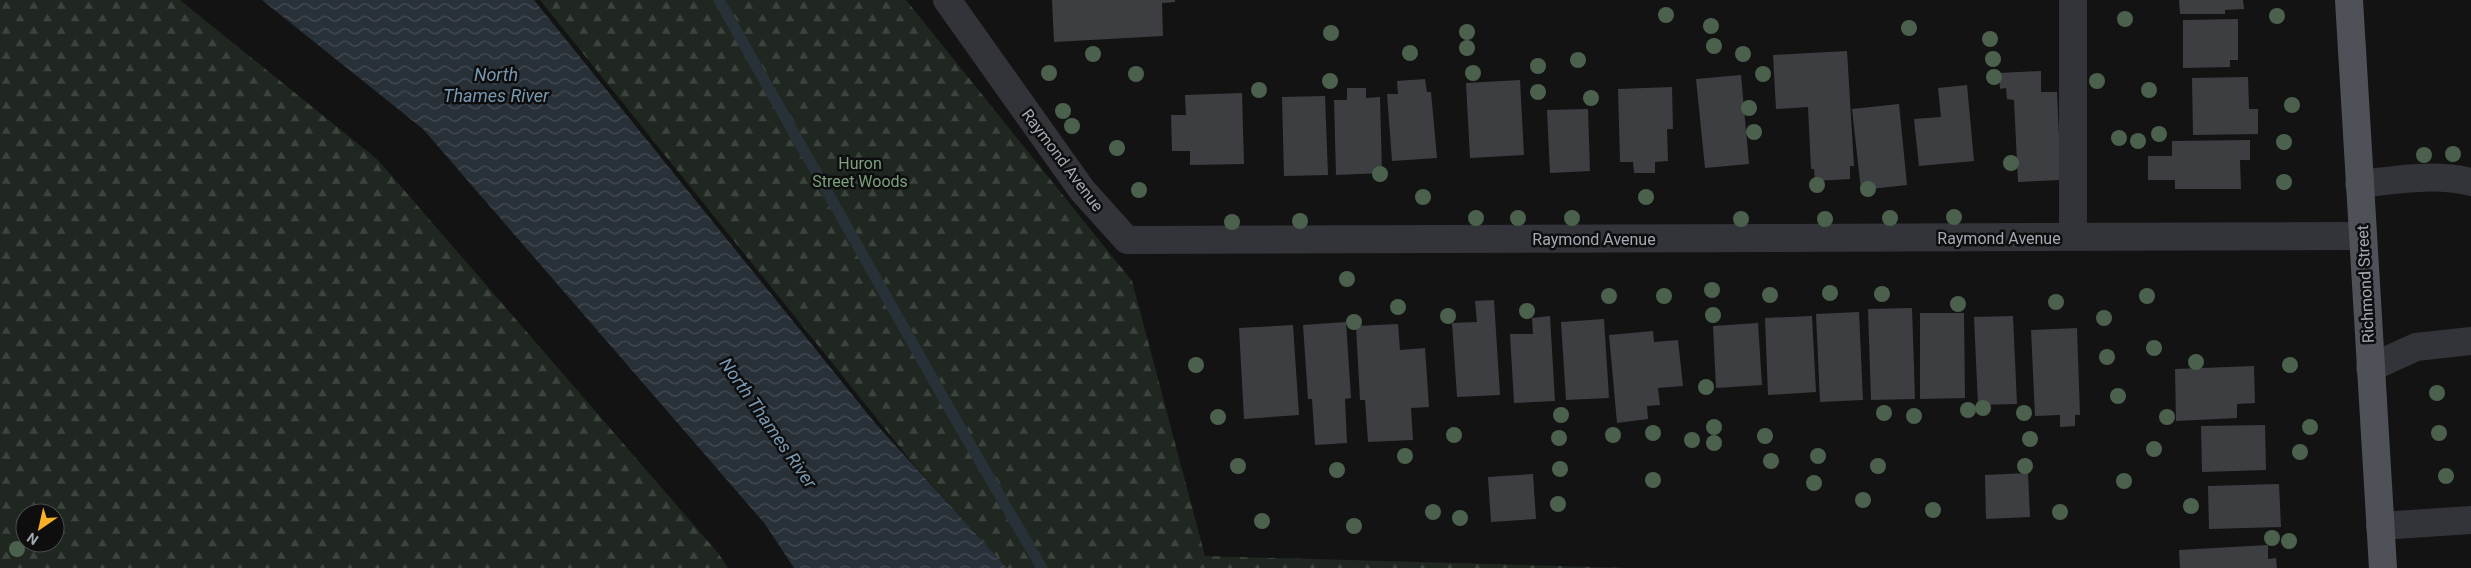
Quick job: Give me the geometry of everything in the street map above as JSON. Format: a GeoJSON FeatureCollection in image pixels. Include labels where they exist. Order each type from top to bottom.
{"type":"FeatureCollection","features":[{"type":"Feature","properties":{"kind":"main road","name":"Richmond Street"},"geometry":{"type":"LineString","coordinates":[[2349,0],[2383,568]]}},
{"type":"Feature","properties":{"kind":"street","name":"Raymond Avenue"},"geometry":{"type":"LineString","coordinates":[[947,0],[1082,190],[1128,240],[2362,236]]}},
{"type":"Feature","properties":{"kind":"street"},"geometry":{"type":"LineString","coordinates":[[2073,0],[2073,237]]}},
{"type":"Feature","properties":{"kind":"street"},"geometry":{"type":"LineString","coordinates":[[2359,184],[2405,178],[2443,178],[2471,182]]}},
{"type":"Feature","properties":{"kind":"street"},"geometry":{"type":"LineString","coordinates":[[2370,368],[2416,347],[2471,341]]}},
{"type":"Feature","properties":{"kind":"street"},"geometry":{"type":"LineString","coordinates":[[2380,526],[2471,520]]}},
{"type":"Feature","properties":{"kind":"green space"},"geometry":{"type":"Polygon","coordinates":[[[0,0],[180,0],[378,160],[718,553],[728,568],[0,568],[0,0]]]}},
{"type":"Feature","properties":{"kind":"green space","name":"Huron Street Woods"},"geometry":{"type":"Polygon","coordinates":[[[540,0],[906,0],[1132,281],[1205,556],[1630,568],[1007,568],[915,466],[540,0]]]}},
{"type":"Feature","properties":{"kind":"water","name":"North Thames River"},"geometry":{"type":"Polygon","coordinates":[[[262,0],[534,0],[875,423],[1007,568],[794,568],[765,524],[423,129],[262,0]]]}},
{"type":"Feature","properties":{"kind":"building"},"geometry":{"type":"Polygon","coordinates":[[[1052,0],[1175,0],[1175,2],[1162,3],[1163,36],[1054,42],[1052,0]]]}},
{"type":"Feature","properties":{"kind":"building"},"geometry":{"type":"Polygon","coordinates":[[[2179,0],[2243,0],[2244,9],[2225,10],[2225,14],[2180,14],[2179,0]]]}},
{"type":"Feature","properties":{"kind":"building"},"geometry":{"type":"Polygon","coordinates":[[[2238,19],[2238,60],[2230,60],[2230,67],[2183,68],[2183,20],[2238,19]]]}},
{"type":"Feature","properties":{"kind":"building"},"geometry":{"type":"Polygon","coordinates":[[[1847,51],[1854,166],[1850,166],[1850,179],[1815,181],[1814,169],[1811,169],[1808,107],[1776,109],[1773,55],[1847,51]]]}},
{"type":"Feature","properties":{"kind":"building"},"geometry":{"type":"Polygon","coordinates":[[[2041,71],[2041,92],[2057,92],[2061,180],[2018,182],[2014,100],[2007,99],[2006,88],[2000,89],[1999,73],[2041,71]]]}},
{"type":"Feature","properties":{"kind":"building"},"geometry":{"type":"Polygon","coordinates":[[[1741,75],[1749,164],[1705,168],[1696,79],[1741,75]]]}},
{"type":"Feature","properties":{"kind":"building"},"geometry":{"type":"Polygon","coordinates":[[[2248,77],[2249,109],[2258,109],[2258,134],[2193,135],[2192,78],[2248,77]]]}},
{"type":"Feature","properties":{"kind":"building"},"geometry":{"type":"Polygon","coordinates":[[[1425,79],[1427,92],[1431,92],[1437,158],[1392,161],[1387,94],[1398,94],[1397,81],[1425,79]]]}},
{"type":"Feature","properties":{"kind":"building"},"geometry":{"type":"Polygon","coordinates":[[[1520,80],[1524,155],[1470,158],[1466,83],[1520,80]]]}},
{"type":"Feature","properties":{"kind":"building"},"geometry":{"type":"Polygon","coordinates":[[[1967,85],[1974,161],[1919,166],[1914,119],[1941,117],[1938,88],[1967,85]]]}},
{"type":"Feature","properties":{"kind":"building"},"geometry":{"type":"Polygon","coordinates":[[[1672,87],[1673,129],[1667,129],[1668,161],[1655,162],[1655,173],[1634,173],[1633,162],[1620,162],[1618,89],[1672,87]]]}},
{"type":"Feature","properties":{"kind":"building"},"geometry":{"type":"Polygon","coordinates":[[[1347,88],[1366,88],[1366,98],[1380,97],[1382,173],[1336,175],[1334,100],[1347,100],[1347,88]]]}},
{"type":"Feature","properties":{"kind":"building"},"geometry":{"type":"Polygon","coordinates":[[[1242,93],[1244,164],[1190,165],[1190,151],[1172,151],[1171,115],[1186,115],[1185,95],[1242,93]]]}},
{"type":"Feature","properties":{"kind":"building"},"geometry":{"type":"Polygon","coordinates":[[[1325,96],[1328,175],[1284,176],[1282,97],[1325,96]]]}},
{"type":"Feature","properties":{"kind":"building"},"geometry":{"type":"Polygon","coordinates":[[[1899,104],[1907,185],[1861,190],[1852,109],[1899,104]]]}},
{"type":"Feature","properties":{"kind":"building"},"geometry":{"type":"Polygon","coordinates":[[[1588,109],[1590,171],[1550,173],[1547,110],[1588,109]]]}},
{"type":"Feature","properties":{"kind":"building"},"geometry":{"type":"Polygon","coordinates":[[[2250,140],[2250,160],[2240,160],[2241,189],[2175,189],[2175,180],[2148,180],[2148,156],[2172,156],[2172,141],[2250,140]]]}},
{"type":"Feature","properties":{"kind":"building"},"geometry":{"type":"Polygon","coordinates":[[[1494,300],[1500,395],[1457,397],[1452,323],[1477,322],[1475,301],[1494,300]]]}},
{"type":"Feature","properties":{"kind":"building"},"geometry":{"type":"Polygon","coordinates":[[[1912,308],[1915,399],[1871,400],[1868,309],[1912,308]]]}},
{"type":"Feature","properties":{"kind":"building"},"geometry":{"type":"Polygon","coordinates":[[[1859,312],[1863,400],[1820,402],[1816,314],[1859,312]]]}},
{"type":"Feature","properties":{"kind":"building"},"geometry":{"type":"Polygon","coordinates":[[[1920,313],[1964,313],[1965,398],[1920,399],[1920,313]]]}},
{"type":"Feature","properties":{"kind":"building"},"geometry":{"type":"Polygon","coordinates":[[[1550,316],[1555,401],[1514,403],[1510,334],[1533,334],[1532,318],[1550,316]]]}},
{"type":"Feature","properties":{"kind":"building"},"geometry":{"type":"Polygon","coordinates":[[[1812,316],[1816,392],[1768,395],[1765,318],[1812,316]]]}},
{"type":"Feature","properties":{"kind":"building"},"geometry":{"type":"Polygon","coordinates":[[[2013,316],[2017,404],[1978,405],[1974,317],[2013,316]]]}},
{"type":"Feature","properties":{"kind":"building"},"geometry":{"type":"Polygon","coordinates":[[[1604,319],[1609,398],[1566,400],[1561,322],[1604,319]]]}},
{"type":"Feature","properties":{"kind":"building"},"geometry":{"type":"Polygon","coordinates":[[[1346,322],[1351,398],[1345,399],[1347,443],[1315,445],[1312,399],[1308,399],[1303,325],[1346,322]]]}},
{"type":"Feature","properties":{"kind":"building"},"geometry":{"type":"Polygon","coordinates":[[[1758,323],[1762,385],[1716,388],[1713,326],[1758,323]]]}},
{"type":"Feature","properties":{"kind":"building"},"geometry":{"type":"Polygon","coordinates":[[[1398,324],[1400,350],[1425,348],[1429,407],[1411,408],[1413,440],[1368,442],[1365,400],[1360,400],[1356,326],[1398,324]]]}},
{"type":"Feature","properties":{"kind":"building"},"geometry":{"type":"Polygon","coordinates":[[[1293,325],[1299,415],[1244,419],[1239,328],[1293,325]]]}},
{"type":"Feature","properties":{"kind":"building"},"geometry":{"type":"Polygon","coordinates":[[[2077,328],[2080,415],[2075,415],[2075,426],[2060,427],[2060,415],[2035,416],[2031,330],[2077,328]]]}},
{"type":"Feature","properties":{"kind":"building"},"geometry":{"type":"Polygon","coordinates":[[[1653,331],[1654,342],[1678,340],[1683,386],[1658,388],[1660,405],[1647,406],[1648,419],[1617,423],[1609,335],[1653,331]]]}},
{"type":"Feature","properties":{"kind":"building"},"geometry":{"type":"Polygon","coordinates":[[[2254,366],[2255,403],[2237,404],[2237,418],[2176,421],[2175,369],[2254,366]]]}},
{"type":"Feature","properties":{"kind":"building"},"geometry":{"type":"Polygon","coordinates":[[[2265,425],[2266,470],[2202,472],[2201,426],[2265,425]]]}},
{"type":"Feature","properties":{"kind":"building"},"geometry":{"type":"Polygon","coordinates":[[[2028,473],[2030,517],[1986,519],[1985,475],[2028,473]]]}},
{"type":"Feature","properties":{"kind":"building"},"geometry":{"type":"Polygon","coordinates":[[[1533,474],[1536,519],[1491,522],[1488,477],[1533,474]]]}},
{"type":"Feature","properties":{"kind":"building"},"geometry":{"type":"Polygon","coordinates":[[[2279,484],[2281,527],[2209,529],[2208,486],[2279,484]]]}},
{"type":"Feature","properties":{"kind":"building"},"geometry":{"type":"Polygon","coordinates":[[[2268,545],[2268,559],[2276,558],[2277,568],[2180,568],[2179,550],[2268,545]]]}},
{"type":"Feature","properties":{"kind":"waterway"},"geometry":{"type":"LineString","coordinates":[[719,0],[957,422],[1042,568]]}}]}
